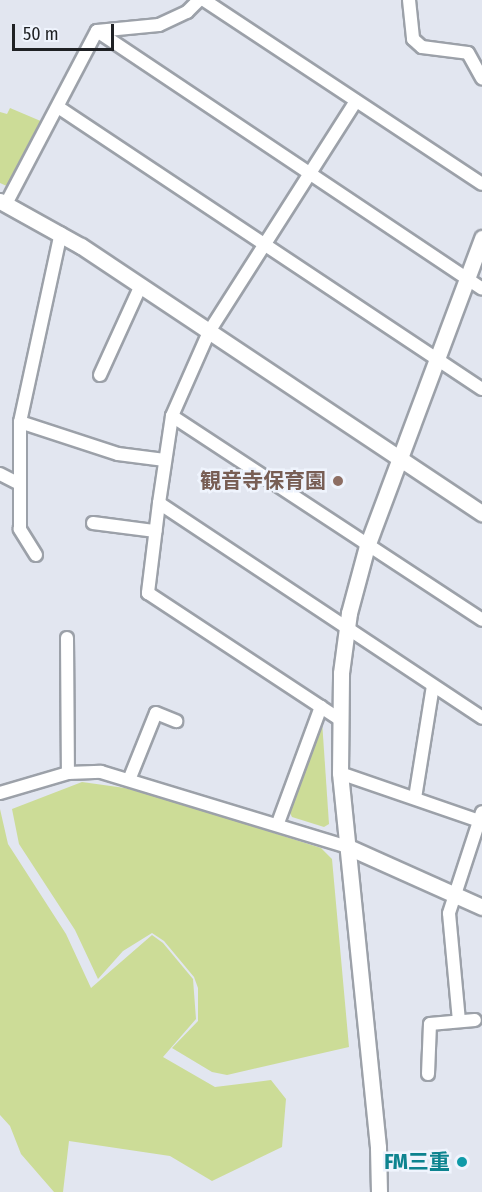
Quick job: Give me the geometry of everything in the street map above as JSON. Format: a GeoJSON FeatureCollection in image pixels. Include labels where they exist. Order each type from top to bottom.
{"type":"FeatureCollection","features":[{"type":"Feature","properties":{"kind":"street"},"geometry":{"type":"LineString","coordinates":[[96,31],[159,25],[187,12],[199,0]]}},
{"type":"Feature","properties":{"kind":"street"},"geometry":{"type":"LineString","coordinates":[[204,0],[482,184]]}},
{"type":"Feature","properties":{"kind":"street"},"geometry":{"type":"LineString","coordinates":[[409,0],[413,39],[422,47],[468,53],[482,78]]}},
{"type":"Feature","properties":{"kind":"street"},"geometry":{"type":"LineString","coordinates":[[96,31],[58,107],[3,202],[61,233],[482,513]]}},
{"type":"Feature","properties":{"kind":"street"},"geometry":{"type":"LineString","coordinates":[[96,31],[482,289]]}},
{"type":"Feature","properties":{"kind":"street"},"geometry":{"type":"LineString","coordinates":[[339,719],[148,593],[172,416],[209,332],[356,101]]}},
{"type":"Feature","properties":{"kind":"street"},"geometry":{"type":"LineString","coordinates":[[58,107],[482,388]]}},
{"type":"Feature","properties":{"kind":"street"},"geometry":{"type":"LineString","coordinates":[[36,555],[20,529],[20,422],[61,233]]}},
{"type":"Feature","properties":{"kind":"street"},"geometry":{"type":"LineString","coordinates":[[379,1192],[378,1147],[340,773],[339,719],[348,629],[367,546],[399,456],[439,359],[482,238]]}},
{"type":"Feature","properties":{"kind":"street"},"geometry":{"type":"LineString","coordinates":[[100,375],[141,285]]}},
{"type":"Feature","properties":{"kind":"street"},"geometry":{"type":"LineString","coordinates":[[172,416],[482,620]]}},
{"type":"Feature","properties":{"kind":"street"},"geometry":{"type":"LineString","coordinates":[[20,422],[118,454],[165,460]]}},
{"type":"Feature","properties":{"kind":"street"},"geometry":{"type":"LineString","coordinates":[[0,474],[20,484]]}},
{"type":"Feature","properties":{"kind":"street"},"geometry":{"type":"LineString","coordinates":[[159,503],[482,718]]}},
{"type":"Feature","properties":{"kind":"street"},"geometry":{"type":"LineString","coordinates":[[93,523],[155,531]]}},
{"type":"Feature","properties":{"kind":"street"},"geometry":{"type":"LineString","coordinates":[[67,638],[68,773]]}},
{"type":"Feature","properties":{"kind":"street"},"geometry":{"type":"LineString","coordinates":[[415,798],[433,686]]}},
{"type":"Feature","properties":{"kind":"street"},"geometry":{"type":"LineString","coordinates":[[278,823],[321,707]]}},
{"type":"Feature","properties":{"kind":"street"},"geometry":{"type":"LineString","coordinates":[[129,780],[156,713],[176,721]]}},
{"type":"Feature","properties":{"kind":"street"},"geometry":{"type":"LineString","coordinates":[[0,793],[68,773],[101,772],[278,823],[348,847],[482,907]]}},
{"type":"Feature","properties":{"kind":"street"},"geometry":{"type":"LineString","coordinates":[[340,773],[481,818],[452,894],[449,914],[459,1021]]}},
{"type":"Feature","properties":{"kind":"street"},"geometry":{"type":"LineString","coordinates":[[428,1074],[426,1035],[430,1024],[475,1020]]}},
{"type":"Feature","properties":{"kind":"green space"},"geometry":{"type":"Polygon","coordinates":[[[10,108],[43,122],[9,187],[0,183],[0,112],[7,114],[10,108]]]}},
{"type":"Feature","properties":{"kind":"green space"},"geometry":{"type":"Polygon","coordinates":[[[322,721],[329,824],[324,827],[292,817],[288,809],[322,721]]]}},
{"type":"Feature","properties":{"kind":"green space"},"geometry":{"type":"Polygon","coordinates":[[[82,782],[125,788],[321,848],[332,859],[349,1047],[227,1075],[212,1072],[172,1048],[198,1021],[198,988],[194,977],[164,941],[152,933],[123,951],[98,979],[75,930],[19,844],[12,809],[82,782]]]}},
{"type":"Feature","properties":{"kind":"green space"},"geometry":{"type":"Polygon","coordinates":[[[0,809],[8,844],[66,934],[91,988],[152,935],[163,943],[193,979],[196,1019],[163,1057],[215,1087],[271,1080],[286,1099],[282,1147],[212,1181],[170,1156],[69,1141],[63,1192],[54,1192],[21,1154],[10,1126],[0,1115],[0,809]]]}},
{"type":"Feature","properties":{"kind":"place","name":"観音寺保育園"},"geometry":{"type":"Point","coordinates":[338,481]}},
{"type":"Feature","properties":{"kind":"place","name":"FM三重"},"geometry":{"type":"Point","coordinates":[462,1162]}}]}
